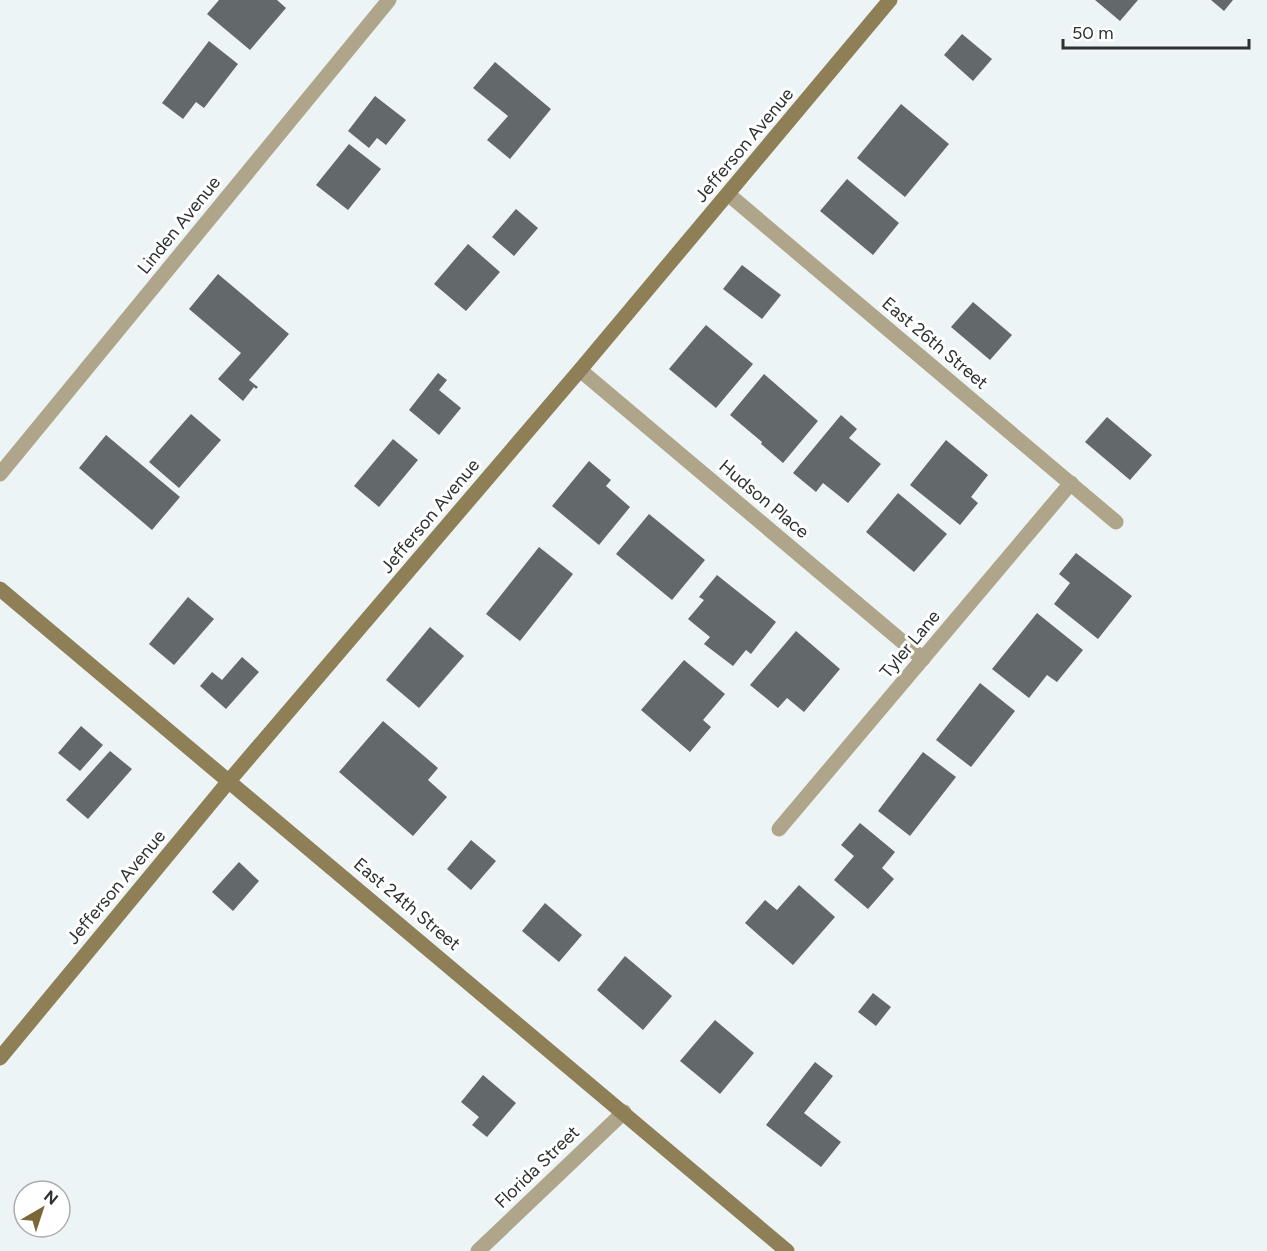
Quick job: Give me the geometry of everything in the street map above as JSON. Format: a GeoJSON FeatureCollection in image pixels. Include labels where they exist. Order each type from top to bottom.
{"type":"FeatureCollection","features":[{"type":"Feature","properties":{"kind":"main road","name":"Jefferson Avenue"},"geometry":{"type":"LineString","coordinates":[[0,1058],[229,781],[580,370],[890,0]]}},
{"type":"Feature","properties":{"kind":"main road","name":"East 24th Street"},"geometry":{"type":"LineString","coordinates":[[0,589],[788,1251]]}},
{"type":"Feature","properties":{"kind":"street","name":"Linden Avenue"},"geometry":{"type":"LineString","coordinates":[[0,474],[389,0]]}},
{"type":"Feature","properties":{"kind":"street","name":"East 26th Street"},"geometry":{"type":"LineString","coordinates":[[728,194],[1116,522]]}},
{"type":"Feature","properties":{"kind":"street","name":"Hudson Place"},"geometry":{"type":"LineString","coordinates":[[580,370],[923,659]]}},
{"type":"Feature","properties":{"kind":"street","name":"Tyler Lane"},"geometry":{"type":"LineString","coordinates":[[779,829],[1071,483]]}},
{"type":"Feature","properties":{"kind":"street","name":"Florida Street"},"geometry":{"type":"LineString","coordinates":[[478,1251],[624,1112]]}},
{"type":"Feature","properties":{"kind":"building"},"geometry":{"type":"Polygon","coordinates":[[[219,0],[277,0],[286,8],[250,50],[207,14],[219,0]]]}},
{"type":"Feature","properties":{"kind":"building"},"geometry":{"type":"Polygon","coordinates":[[[1095,0],[1138,0],[1120,21],[1095,0]]]}},
{"type":"Feature","properties":{"kind":"building"},"geometry":{"type":"Polygon","coordinates":[[[1211,0],[1233,0],[1224,11],[1211,0]]]}},
{"type":"Feature","properties":{"kind":"building"},"geometry":{"type":"Polygon","coordinates":[[[962,34],[992,59],[973,81],[944,55],[962,34]]]}},
{"type":"Feature","properties":{"kind":"building"},"geometry":{"type":"Polygon","coordinates":[[[209,41],[238,64],[204,108],[196,102],[183,119],[162,103],[209,41]]]}},
{"type":"Feature","properties":{"kind":"building"},"geometry":{"type":"Polygon","coordinates":[[[495,62],[551,109],[510,159],[487,140],[508,116],[473,88],[495,62]]]}},
{"type":"Feature","properties":{"kind":"building"},"geometry":{"type":"Polygon","coordinates":[[[375,96],[406,120],[386,145],[377,138],[369,148],[348,131],[375,96]]]}},
{"type":"Feature","properties":{"kind":"building"},"geometry":{"type":"Polygon","coordinates":[[[901,104],[949,144],[905,197],[857,158],[901,104]]]}},
{"type":"Feature","properties":{"kind":"building"},"geometry":{"type":"Polygon","coordinates":[[[349,144],[381,169],[348,210],[316,185],[349,144]]]}},
{"type":"Feature","properties":{"kind":"building"},"geometry":{"type":"Polygon","coordinates":[[[847,179],[899,223],[873,255],[820,211],[847,179]]]}},
{"type":"Feature","properties":{"kind":"building"},"geometry":{"type":"Polygon","coordinates":[[[516,209],[538,228],[514,256],[492,237],[516,209]]]}},
{"type":"Feature","properties":{"kind":"building"},"geometry":{"type":"Polygon","coordinates":[[[468,244],[500,272],[466,311],[434,284],[468,244]]]}},
{"type":"Feature","properties":{"kind":"building"},"geometry":{"type":"Polygon","coordinates":[[[742,265],[781,295],[762,319],[723,289],[742,265]]]}},
{"type":"Feature","properties":{"kind":"building"},"geometry":{"type":"Polygon","coordinates":[[[218,274],[289,334],[249,380],[258,387],[256,389],[254,387],[243,401],[218,379],[241,353],[189,309],[218,274]]]}},
{"type":"Feature","properties":{"kind":"building"},"geometry":{"type":"Polygon","coordinates":[[[973,302],[1012,335],[990,360],[951,327],[973,302]]]}},
{"type":"Feature","properties":{"kind":"building"},"geometry":{"type":"Polygon","coordinates":[[[706,325],[753,364],[716,408],[669,369],[706,325]]]}},
{"type":"Feature","properties":{"kind":"building"},"geometry":{"type":"Polygon","coordinates":[[[438,373],[447,380],[439,390],[461,408],[439,435],[409,410],[438,373]]]}},
{"type":"Feature","properties":{"kind":"building"},"geometry":{"type":"Polygon","coordinates":[[[764,374],[818,421],[783,463],[730,415],[764,374]]]}},
{"type":"Feature","properties":{"kind":"building"},"geometry":{"type":"Polygon","coordinates":[[[191,414],[221,440],[179,488],[149,462],[191,414]]]}},
{"type":"Feature","properties":{"kind":"building"},"geometry":{"type":"Polygon","coordinates":[[[841,415],[857,429],[849,438],[881,464],[848,503],[823,483],[816,492],[793,473],[841,415]]]}},
{"type":"Feature","properties":{"kind":"building"},"geometry":{"type":"Polygon","coordinates":[[[1107,417],[1152,455],[1130,480],[1085,442],[1107,417]]]}},
{"type":"Feature","properties":{"kind":"building"},"geometry":{"type":"Polygon","coordinates":[[[106,435],[180,497],[152,530],[79,468],[106,435]]]}},
{"type":"Feature","properties":{"kind":"building"},"geometry":{"type":"Polygon","coordinates":[[[393,439],[418,460],[379,507],[354,486],[393,439]]]}},
{"type":"Feature","properties":{"kind":"building"},"geometry":{"type":"Polygon","coordinates":[[[946,440],[988,475],[971,497],[978,503],[960,525],[910,485],[946,440]]]}},
{"type":"Feature","properties":{"kind":"building"},"geometry":{"type":"Polygon","coordinates":[[[589,461],[611,480],[606,486],[630,507],[599,545],[552,506],[589,461]]]}},
{"type":"Feature","properties":{"kind":"building"},"geometry":{"type":"Polygon","coordinates":[[[898,493],[947,534],[914,572],[866,532],[898,493]]]}},
{"type":"Feature","properties":{"kind":"building"},"geometry":{"type":"Polygon","coordinates":[[[649,514],[705,560],[672,600],[616,554],[649,514]]]}},
{"type":"Feature","properties":{"kind":"building"},"geometry":{"type":"Polygon","coordinates":[[[539,547],[573,574],[520,641],[486,614],[539,547]]]}},
{"type":"Feature","properties":{"kind":"building"},"geometry":{"type":"Polygon","coordinates":[[[1076,553],[1132,596],[1098,639],[1054,604],[1070,583],[1059,574],[1076,553]]]}},
{"type":"Feature","properties":{"kind":"building"},"geometry":{"type":"Polygon","coordinates":[[[717,575],[776,622],[751,654],[746,650],[733,666],[704,644],[710,637],[688,619],[704,600],[699,597],[717,575]]]}},
{"type":"Feature","properties":{"kind":"building"},"geometry":{"type":"Polygon","coordinates":[[[188,597],[214,619],[174,665],[149,644],[188,597]]]}},
{"type":"Feature","properties":{"kind":"building"},"geometry":{"type":"Polygon","coordinates":[[[1037,613],[1083,650],[1057,682],[1047,675],[1029,698],[992,669],[1037,613]]]}},
{"type":"Feature","properties":{"kind":"building"},"geometry":{"type":"Polygon","coordinates":[[[430,627],[464,656],[419,708],[386,680],[430,627]]]}},
{"type":"Feature","properties":{"kind":"building"},"geometry":{"type":"Polygon","coordinates":[[[796,631],[840,669],[804,712],[787,698],[778,708],[750,685],[796,631]]]}},
{"type":"Feature","properties":{"kind":"building"},"geometry":{"type":"Polygon","coordinates":[[[242,657],[259,672],[226,709],[200,686],[212,672],[222,680],[242,657]]]}},
{"type":"Feature","properties":{"kind":"building"},"geometry":{"type":"Polygon","coordinates":[[[684,660],[725,694],[703,720],[711,727],[690,752],[641,710],[684,660]]]}},
{"type":"Feature","properties":{"kind":"building"},"geometry":{"type":"Polygon","coordinates":[[[980,683],[1015,711],[971,767],[936,740],[980,683]]]}},
{"type":"Feature","properties":{"kind":"building"},"geometry":{"type":"Polygon","coordinates":[[[383,721],[438,768],[428,780],[447,797],[413,836],[339,772],[383,721]]]}},
{"type":"Feature","properties":{"kind":"building"},"geometry":{"type":"Polygon","coordinates":[[[81,726],[103,745],[80,771],[58,753],[81,726]]]}},
{"type":"Feature","properties":{"kind":"building"},"geometry":{"type":"Polygon","coordinates":[[[110,751],[132,769],[88,819],[66,800],[110,751]]]}},
{"type":"Feature","properties":{"kind":"building"},"geometry":{"type":"Polygon","coordinates":[[[923,752],[956,777],[910,836],[878,811],[923,752]]]}},
{"type":"Feature","properties":{"kind":"building"},"geometry":{"type":"Polygon","coordinates":[[[860,823],[895,852],[882,868],[894,879],[868,909],[834,880],[854,856],[841,845],[860,823]]]}},
{"type":"Feature","properties":{"kind":"building"},"geometry":{"type":"Polygon","coordinates":[[[471,840],[496,861],[471,890],[447,869],[471,840]]]}},
{"type":"Feature","properties":{"kind":"building"},"geometry":{"type":"Polygon","coordinates":[[[239,862],[259,881],[233,911],[212,892],[239,862]]]}},
{"type":"Feature","properties":{"kind":"building"},"geometry":{"type":"Polygon","coordinates":[[[799,885],[835,917],[793,965],[745,923],[765,900],[777,910],[799,885]]]}},
{"type":"Feature","properties":{"kind":"building"},"geometry":{"type":"Polygon","coordinates":[[[545,903],[582,935],[559,962],[522,931],[545,903]]]}},
{"type":"Feature","properties":{"kind":"building"},"geometry":{"type":"Polygon","coordinates":[[[625,956],[672,996],[643,1030],[597,990],[625,956]]]}},
{"type":"Feature","properties":{"kind":"building"},"geometry":{"type":"Polygon","coordinates":[[[873,993],[891,1007],[876,1026],[858,1012],[873,993]]]}},
{"type":"Feature","properties":{"kind":"building"},"geometry":{"type":"Polygon","coordinates":[[[715,1020],[754,1053],[720,1094],[680,1061],[715,1020]]]}},
{"type":"Feature","properties":{"kind":"building"},"geometry":{"type":"Polygon","coordinates":[[[815,1062],[833,1076],[804,1113],[841,1142],[821,1167],[766,1125],[815,1062]]]}},
{"type":"Feature","properties":{"kind":"building"},"geometry":{"type":"Polygon","coordinates":[[[483,1075],[516,1103],[487,1137],[472,1125],[479,1117],[461,1102],[483,1075]]]}}]}
